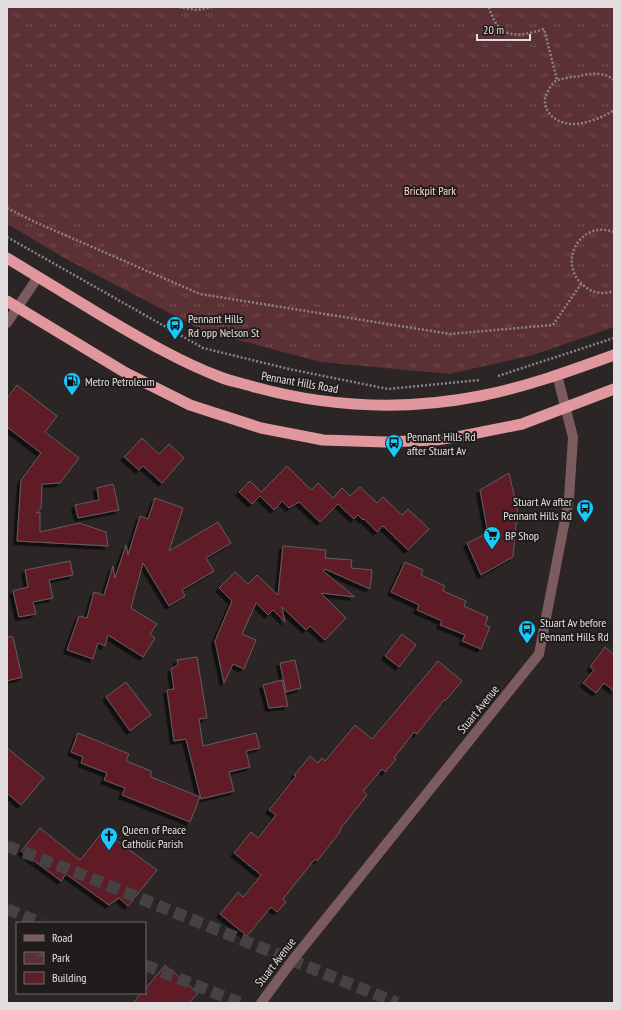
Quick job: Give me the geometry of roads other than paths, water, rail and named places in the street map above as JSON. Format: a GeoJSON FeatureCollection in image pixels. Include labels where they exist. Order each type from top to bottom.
{"type":"FeatureCollection","features":[{"type":"Feature","properties":{"kind":"highway","name":"Pennant Hills Road"},"geometry":{"type":"LineString","coordinates":[[7,258],[135,336],[179,359],[220,377],[279,393],[325,402],[371,405],[421,404],[480,396],[525,385],[614,356]]}},
{"type":"Feature","properties":{"kind":"highway"},"geometry":{"type":"LineString","coordinates":[[7,301],[126,373],[190,405],[261,428],[323,440],[385,442],[436,440],[498,430],[522,424],[614,389]]}},
{"type":"Feature","properties":{"kind":"street"},"geometry":{"type":"LineString","coordinates":[[7,323],[38,277]]}},
{"type":"Feature","properties":{"kind":"street","name":"Stuart Avenue"},"geometry":{"type":"LineString","coordinates":[[261,1003],[297,955],[539,654],[569,499],[573,437],[558,375]]}},
{"type":"Feature","properties":{"kind":"tunnel"},"geometry":{"type":"LineString","coordinates":[[7,846],[78,873],[397,1003]]}},
{"type":"Feature","properties":{"kind":"tunnel"},"geometry":{"type":"LineString","coordinates":[[7,909],[39,922]]}},
{"type":"Feature","properties":{"kind":"tunnel"},"geometry":{"type":"LineString","coordinates":[[146,965],[240,1003]]}},
{"type":"Feature","properties":{"kind":"place","name":"Pennant Hills Rd opp Nelson St"},"geometry":{"type":"Point","coordinates":[175,340]}},
{"type":"Feature","properties":{"kind":"place","name":"Metro Petroleum"},"geometry":{"type":"Point","coordinates":[72,396]}},
{"type":"Feature","properties":{"kind":"place","name":"Pennant Hills Rd after Stuart Av"},"geometry":{"type":"Point","coordinates":[394,458]}},
{"type":"Feature","properties":{"kind":"place","name":"Stuart Av after Pennant Hills Rd"},"geometry":{"type":"Point","coordinates":[585,523]}},
{"type":"Feature","properties":{"kind":"place","name":"BP Shop"},"geometry":{"type":"Point","coordinates":[492,550]}},
{"type":"Feature","properties":{"kind":"place","name":"Stuart Av before Pennant Hills Rd"},"geometry":{"type":"Point","coordinates":[527,644]}},
{"type":"Feature","properties":{"kind":"place","name":"Queen of Peace Catholic Parish"},"geometry":{"type":"Point","coordinates":[109,851]}},
{"type":"Feature","properties":{"kind":"park label","name":"Brickpit Park"},"geometry":{"type":"Point","coordinates":[430,190]}}]}
